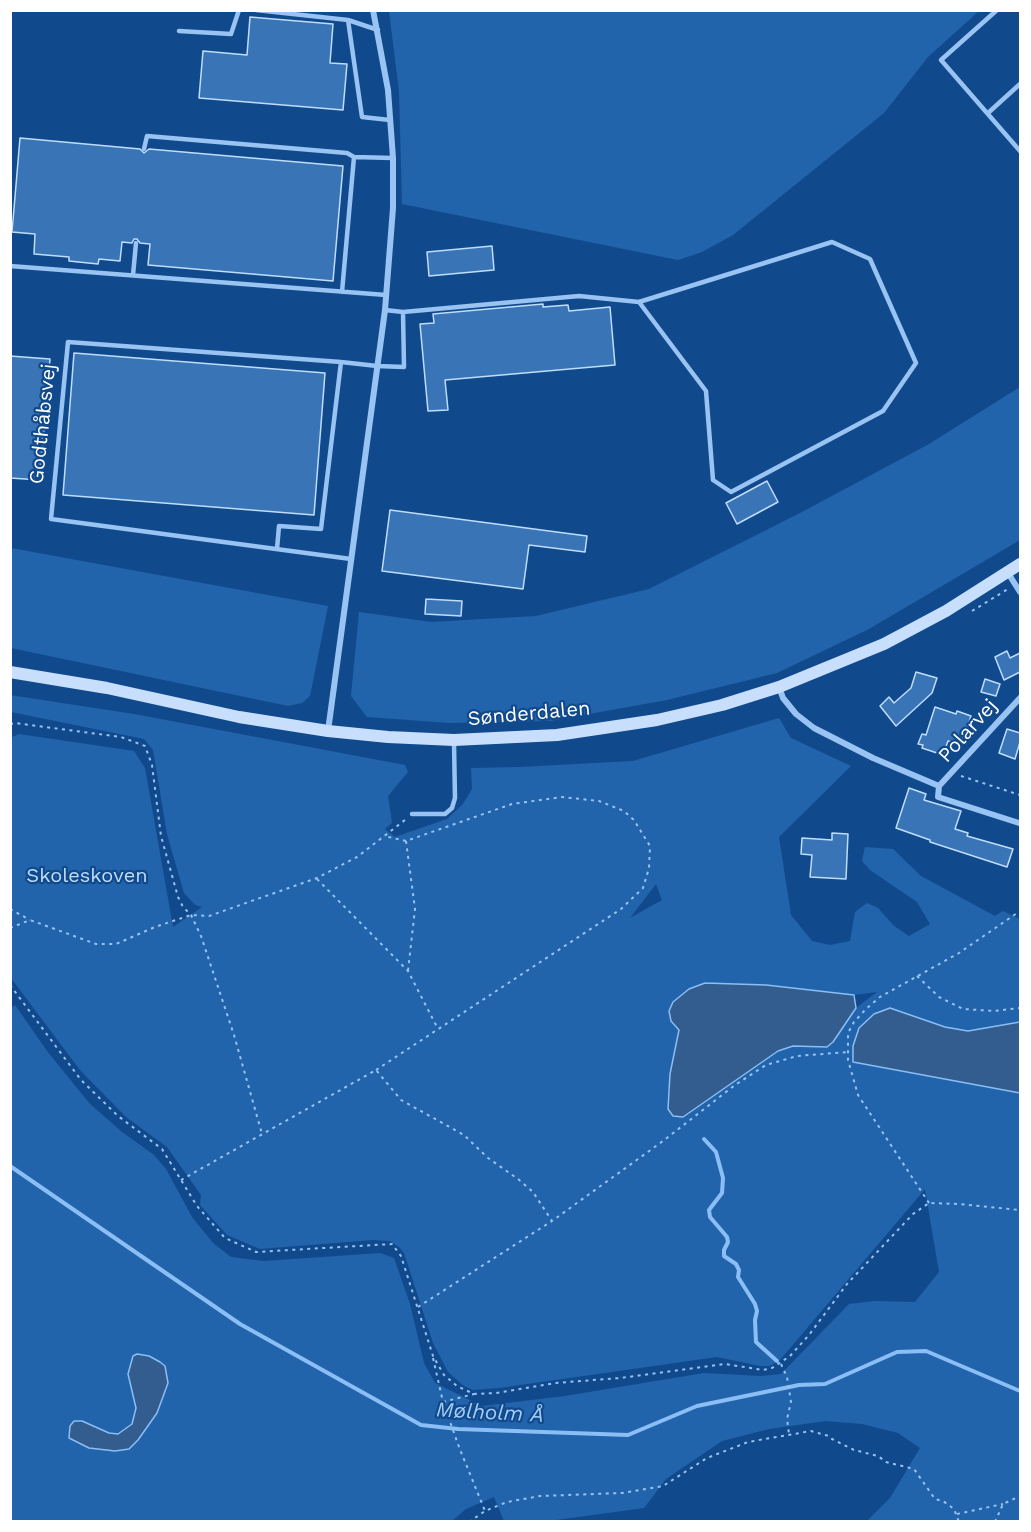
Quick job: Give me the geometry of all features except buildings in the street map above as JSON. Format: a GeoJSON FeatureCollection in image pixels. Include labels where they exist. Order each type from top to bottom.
{"type":"FeatureCollection","features":[{"type":"Feature","properties":{"kind":"street"},"geometry":{"type":"LineString","coordinates":[[328,731],[385,310],[393,208],[393,158],[388,90],[373,10]]}},
{"type":"Feature","properties":{"kind":"street","name":"Sønderdalen"},"geometry":{"type":"LineString","coordinates":[[10,672],[107,688],[239,717],[328,731],[454,740],[556,735],[657,720],[722,705],[779,687],[884,644],[946,611],[1020,564]]}},
{"type":"Feature","properties":{"kind":"street"},"geometry":{"type":"LineString","coordinates":[[1008,573],[1020,592]]}},
{"type":"Feature","properties":{"kind":"street"},"geometry":{"type":"LineString","coordinates":[[779,687],[783,698],[796,714],[814,728],[873,758],[939,786],[938,798],[1019,823]]}},
{"type":"Feature","properties":{"kind":"street","name":"Polarvej"},"geometry":{"type":"LineString","coordinates":[[939,786],[1020,698]]}},
{"type":"Feature","properties":{"kind":"lane"},"geometry":{"type":"LineString","coordinates":[[178,31],[231,33],[239,10]]}},
{"type":"Feature","properties":{"kind":"lane"},"geometry":{"type":"LineString","coordinates":[[256,10],[348,20],[378,30]]}},
{"type":"Feature","properties":{"kind":"lane"},"geometry":{"type":"LineString","coordinates":[[997,10],[940,60],[1020,151]]}},
{"type":"Feature","properties":{"kind":"lane"},"geometry":{"type":"LineString","coordinates":[[348,20],[362,117],[390,120]]}},
{"type":"Feature","properties":{"kind":"lane"},"geometry":{"type":"LineString","coordinates":[[988,113],[1020,84]]}},
{"type":"Feature","properties":{"kind":"lane"},"geometry":{"type":"LineString","coordinates":[[144,149],[147,136],[347,153],[354,157],[393,158]]}},
{"type":"Feature","properties":{"kind":"lane"},"geometry":{"type":"LineString","coordinates":[[342,292],[354,157]]}},
{"type":"Feature","properties":{"kind":"lane"},"geometry":{"type":"LineString","coordinates":[[385,310],[404,312],[579,296],[639,302],[832,242],[870,259],[916,363],[883,411],[731,492],[713,480],[706,391],[639,302]]}},
{"type":"Feature","properties":{"kind":"lane"},"geometry":{"type":"LineString","coordinates":[[133,275],[136,243]]}},
{"type":"Feature","properties":{"kind":"lane"},"geometry":{"type":"LineString","coordinates":[[10,266],[386,295]]}},
{"type":"Feature","properties":{"kind":"lane","name":"Godthåbsvej"},"geometry":{"type":"LineString","coordinates":[[351,559],[51,519],[68,342],[404,367],[404,312]]}},
{"type":"Feature","properties":{"kind":"lane"},"geometry":{"type":"LineString","coordinates":[[277,549],[279,525],[321,529],[341,362]]}},
{"type":"Feature","properties":{"kind":"lane"},"geometry":{"type":"LineString","coordinates":[[412,814],[445,814],[452,808],[455,798],[454,740]]}},
{"type":"Feature","properties":{"kind":"path"},"geometry":{"type":"LineString","coordinates":[[965,615],[1016,585]]}},
{"type":"Feature","properties":{"kind":"path"},"geometry":{"type":"LineString","coordinates":[[10,724],[121,737],[145,746],[152,765],[161,836],[178,897],[183,907],[191,915],[201,936],[234,1035],[261,1134]]}},
{"type":"Feature","properties":{"kind":"path"},"geometry":{"type":"LineString","coordinates":[[953,773],[1020,795]]}},
{"type":"Feature","properties":{"kind":"path"},"geometry":{"type":"LineString","coordinates":[[181,1180],[376,1070],[621,909],[643,888],[649,868],[650,846],[634,820],[624,811],[599,801],[562,797],[512,804],[406,841],[384,836]]}},
{"type":"Feature","properties":{"kind":"path"},"geometry":{"type":"LineString","coordinates":[[10,909],[30,920],[96,944],[116,944],[191,915],[209,916],[317,878],[357,857],[412,814]]}},
{"type":"Feature","properties":{"kind":"path"},"geometry":{"type":"LineString","coordinates":[[406,841],[415,909],[408,971]]}},
{"type":"Feature","properties":{"kind":"path"},"geometry":{"type":"LineString","coordinates":[[317,878],[408,971],[438,1029]]}},
{"type":"Feature","properties":{"kind":"path"},"geometry":{"type":"LineString","coordinates":[[929,1203],[858,1095],[852,1078],[848,1033],[854,1022],[880,997],[959,953],[1020,911]]}},
{"type":"Feature","properties":{"kind":"path"},"geometry":{"type":"LineString","coordinates":[[10,928],[30,920]]}},
{"type":"Feature","properties":{"kind":"path"},"geometry":{"type":"LineString","coordinates":[[917,976],[939,997],[963,1009],[994,1011],[1020,1008]]}},
{"type":"Feature","properties":{"kind":"path"},"geometry":{"type":"LineString","coordinates":[[10,986],[81,1080],[118,1116],[162,1149],[197,1206],[225,1239],[256,1252],[392,1244],[402,1256],[433,1356],[443,1402],[485,1511]]}},
{"type":"Feature","properties":{"kind":"path"},"geometry":{"type":"LineString","coordinates":[[418,1308],[552,1221],[663,1141],[735,1085],[766,1065],[797,1056],[848,1052]]}},
{"type":"Feature","properties":{"kind":"path"},"geometry":{"type":"LineString","coordinates":[[376,1070],[402,1100],[464,1135],[488,1158],[534,1192],[552,1221]]}},
{"type":"Feature","properties":{"kind":"path"},"geometry":{"type":"LineString","coordinates":[[443,1402],[474,1394],[496,1393],[555,1383],[620,1378],[703,1365],[725,1364],[763,1370],[781,1364],[809,1335],[847,1284],[913,1214],[929,1203],[1020,1210]]}},
{"type":"Feature","properties":{"kind":"path"},"geometry":{"type":"LineString","coordinates":[[433,1356],[444,1375],[457,1386],[474,1394]]}},
{"type":"Feature","properties":{"kind":"path"},"geometry":{"type":"LineString","coordinates":[[781,1364],[787,1377],[791,1402],[787,1419],[789,1434]]}},
{"type":"Feature","properties":{"kind":"path"},"geometry":{"type":"LineString","coordinates":[[469,1521],[507,1502],[540,1496],[622,1493],[663,1486],[707,1458],[748,1442],[811,1431],[829,1436],[854,1450],[914,1469],[935,1499],[948,1504],[957,1514],[959,1521]]}},
{"type":"Feature","properties":{"kind":"path"},"geometry":{"type":"LineString","coordinates":[[957,1514],[1003,1504],[1020,1496]]}},
{"type":"Feature","properties":{"kind":"path"},"geometry":{"type":"LineString","coordinates":[[995,1521],[1003,1504]]}},
{"type":"Feature","properties":{"kind":"green space"},"geometry":{"type":"Polygon","coordinates":[[[389,10],[979,11],[928,57],[884,113],[733,235],[702,252],[678,260],[402,204],[399,91],[389,10]]]}},
{"type":"Feature","properties":{"kind":"green space"},"geometry":{"type":"Polygon","coordinates":[[[1020,387],[1020,540],[869,629],[777,673],[667,700],[550,721],[450,723],[367,717],[351,696],[359,612],[431,622],[536,616],[649,589],[802,512],[929,444],[1020,387]]]}},
{"type":"Feature","properties":{"kind":"green space"},"geometry":{"type":"Polygon","coordinates":[[[11,548],[328,606],[310,696],[302,703],[288,706],[11,648],[11,548]]]}},
{"type":"Feature","properties":{"kind":"green space","name":"Skoleskoven"},"geometry":{"type":"Polygon","coordinates":[[[10,695],[134,714],[405,765],[408,772],[388,796],[392,823],[385,829],[395,837],[447,819],[463,804],[472,789],[471,768],[633,761],[779,718],[791,738],[851,766],[779,837],[791,915],[812,941],[830,945],[850,941],[855,912],[867,903],[878,908],[894,926],[909,936],[930,924],[917,902],[870,870],[862,861],[865,847],[893,849],[921,876],[995,916],[1003,911],[1020,919],[1020,1022],[968,1031],[874,1014],[859,1028],[853,1046],[895,1070],[1020,1093],[1020,1521],[867,1521],[890,1498],[920,1448],[898,1433],[862,1424],[826,1421],[769,1429],[722,1441],[666,1479],[644,1508],[549,1521],[504,1521],[494,1497],[466,1509],[452,1521],[11,1521],[10,1009],[15,1005],[47,1051],[90,1104],[122,1132],[154,1155],[166,1169],[192,1217],[213,1243],[231,1257],[264,1261],[380,1253],[394,1258],[410,1304],[424,1363],[435,1383],[482,1406],[565,1396],[704,1373],[761,1376],[781,1374],[849,1304],[875,1301],[915,1302],[939,1272],[925,1189],[780,1360],[770,1366],[717,1357],[499,1388],[473,1390],[464,1386],[448,1372],[433,1343],[404,1253],[399,1247],[390,1241],[373,1240],[260,1249],[227,1235],[200,1205],[201,1195],[167,1147],[126,1117],[80,1070],[11,978],[10,738],[19,734],[134,751],[145,768],[173,927],[202,907],[195,905],[184,893],[167,834],[153,750],[144,739],[11,712],[10,695]],[[656,884],[630,918],[662,900],[656,884]],[[766,985],[669,1011],[671,1021],[679,1030],[670,1074],[683,1117],[778,1051],[792,1046],[833,1042],[856,1008],[877,992],[854,995],[766,985]]]}},
{"type":"Feature","properties":{"kind":"shaded area"},"geometry":{"type":"Polygon","coordinates":[[[705,983],[766,985],[854,995],[856,1008],[833,1042],[827,1047],[793,1046],[778,1051],[683,1117],[673,1116],[668,1109],[670,1074],[679,1030],[671,1021],[669,1011],[673,1002],[689,989],[705,983]]]}},
{"type":"Feature","properties":{"kind":"shaded area"},"geometry":{"type":"Polygon","coordinates":[[[890,1008],[945,1027],[968,1031],[1020,1022],[1020,1093],[853,1062],[853,1046],[859,1028],[874,1014],[890,1008]]]}},
{"type":"Feature","properties":{"kind":"shaded area"},"geometry":{"type":"Polygon","coordinates":[[[137,1354],[149,1356],[165,1366],[168,1383],[157,1413],[138,1440],[129,1449],[115,1451],[89,1448],[69,1438],[70,1426],[74,1421],[82,1421],[109,1433],[118,1434],[132,1424],[136,1408],[128,1374],[133,1356],[137,1354]]]}},
{"type":"Feature","properties":{"kind":"waterway"},"geometry":{"type":"LineString","coordinates":[[704,1139],[716,1152],[723,1178],[722,1193],[709,1210],[710,1217],[727,1237],[724,1256],[736,1264],[739,1270],[738,1277],[755,1304],[757,1311],[756,1342],[777,1361]]}},
{"type":"Feature","properties":{"kind":"waterway","name":"Mølholm Å"},"geometry":{"type":"LineString","coordinates":[[10,1166],[240,1324],[421,1425],[458,1429],[628,1435],[697,1406],[799,1385],[825,1384],[897,1352],[926,1351],[1020,1391]]}}]}
